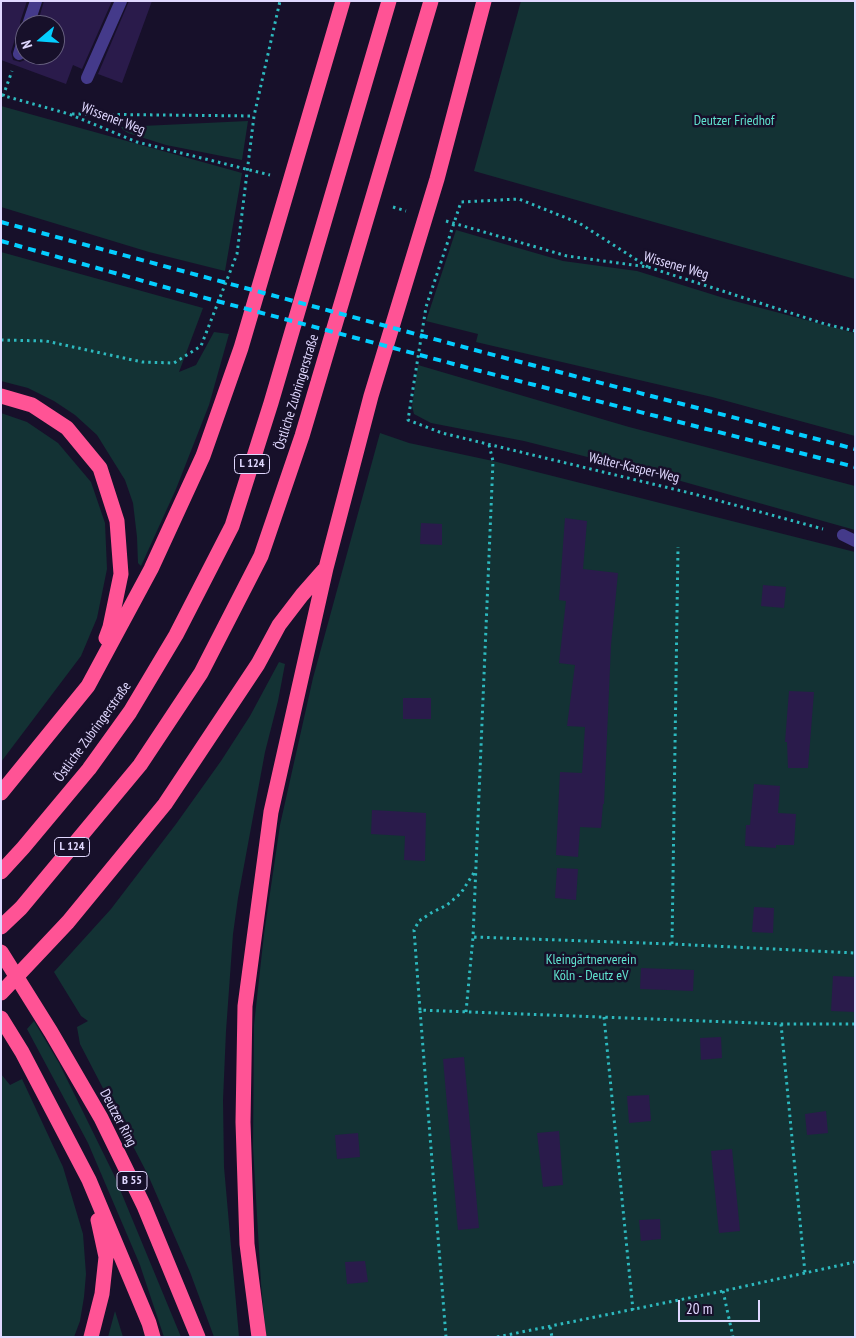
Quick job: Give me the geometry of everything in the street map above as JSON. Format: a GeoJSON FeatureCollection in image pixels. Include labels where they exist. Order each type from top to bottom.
{"type":"FeatureCollection","features":[{"type":"Feature","properties":{"kind":"highway"},"geometry":{"type":"LineString","coordinates":[[1,793],[88,686],[151,569],[203,456],[241,348],[344,1]]}},
{"type":"Feature","properties":{"kind":"highway","name":"Östliche Zubringerstraße"},"geometry":{"type":"LineString","coordinates":[[1,872],[89,769],[130,712],[176,635],[232,526],[271,403],[389,1]]}},
{"type":"Feature","properties":{"kind":"highway","name":"Östliche Zubringerstraße"},"geometry":{"type":"LineString","coordinates":[[1,927],[21,908],[140,765],[201,673],[261,556],[302,436],[431,1]]}},
{"type":"Feature","properties":{"kind":"highway"},"geometry":{"type":"LineString","coordinates":[[259,1337],[247,1244],[243,1122],[245,1006],[271,812],[326,568],[371,396],[437,178],[484,1]]}},
{"type":"Feature","properties":{"kind":"highway"},"geometry":{"type":"LineString","coordinates":[[1,396],[32,405],[68,428],[100,468],[116,521],[121,574],[110,627],[88,686]]}},
{"type":"Feature","properties":{"kind":"highway"},"geometry":{"type":"LineString","coordinates":[[1,993],[68,922],[165,804],[258,664],[279,625],[326,568]]}},
{"type":"Feature","properties":{"kind":"highway","name":"Deutzer Ring"},"geometry":{"type":"LineString","coordinates":[[1,952],[51,1032],[101,1118],[144,1206],[198,1337]]}},
{"type":"Feature","properties":{"kind":"highway"},"geometry":{"type":"LineString","coordinates":[[1,1018],[22,1052],[89,1180],[149,1323],[153,1337]]}},
{"type":"Feature","properties":{"kind":"highway"},"geometry":{"type":"LineString","coordinates":[[89,1180],[106,1257],[102,1294],[91,1337]]}},
{"type":"Feature","properties":{"kind":"lane"},"geometry":{"type":"LineString","coordinates":[[31,15],[36,1]]}},
{"type":"Feature","properties":{"kind":"lane"},"geometry":{"type":"LineString","coordinates":[[87,78],[121,1]]}},
{"type":"Feature","properties":{"kind":"lane"},"geometry":{"type":"LineString","coordinates":[[843,535],[855,541]]}},
{"type":"Feature","properties":{"kind":"path"},"geometry":{"type":"LineString","coordinates":[[1,340],[46,341],[142,362],[174,363],[201,346],[237,254],[254,116],[280,1]]}},
{"type":"Feature","properties":{"kind":"path"},"geometry":{"type":"LineString","coordinates":[[2,96],[15,64]]}},
{"type":"Feature","properties":{"kind":"path","name":"Wissener Weg"},"geometry":{"type":"LineString","coordinates":[[2,96],[69,114],[137,142],[218,162]]}},
{"type":"Feature","properties":{"kind":"path"},"geometry":{"type":"LineString","coordinates":[[69,114],[254,116]]}},
{"type":"Feature","properties":{"kind":"path","name":"Walter-Kasper-Weg"},"geometry":{"type":"LineString","coordinates":[[648,267],[579,223],[519,199],[461,202],[426,307],[408,420],[442,433],[694,494],[843,535]]}},
{"type":"Feature","properties":{"kind":"path","name":"Wissener Weg"},"geometry":{"type":"LineString","coordinates":[[489,232],[567,256],[648,267],[825,324],[855,331]]}},
{"type":"Feature","properties":{"kind":"path"},"geometry":{"type":"LineString","coordinates":[[466,1012],[473,937],[476,870],[492,462],[489,445]]}},
{"type":"Feature","properties":{"kind":"path"},"geometry":{"type":"LineString","coordinates":[[672,944],[678,547]]}},
{"type":"Feature","properties":{"kind":"path"},"geometry":{"type":"LineString","coordinates":[[446,1337],[414,930],[419,921],[447,905],[461,893],[476,870]]}},
{"type":"Feature","properties":{"kind":"path"},"geometry":{"type":"LineString","coordinates":[[473,937],[855,953]]}},
{"type":"Feature","properties":{"kind":"path"},"geometry":{"type":"LineString","coordinates":[[420,1010],[781,1024],[855,1024]]}},
{"type":"Feature","properties":{"kind":"path"},"geometry":{"type":"LineString","coordinates":[[604,1017],[633,1310]]}},
{"type":"Feature","properties":{"kind":"path"},"geometry":{"type":"LineString","coordinates":[[781,1024],[805,1273]]}},
{"type":"Feature","properties":{"kind":"path"},"geometry":{"type":"LineString","coordinates":[[497,1337],[724,1291],[855,1262]]}},
{"type":"Feature","properties":{"kind":"path"},"geometry":{"type":"LineString","coordinates":[[724,1291],[733,1337]]}},
{"type":"Feature","properties":{"kind":"path"},"geometry":{"type":"LineString","coordinates":[[550,1327],[552,1337]]}},
{"type":"Feature","properties":{"kind":"green space","name":"Deutzer Friedhof"},"geometry":{"type":"Polygon","coordinates":[[[521,1],[855,1],[855,279],[474,171],[521,1]]]}},
{"type":"Feature","properties":{"kind":"green space"},"geometry":{"type":"Polygon","coordinates":[[[1,106],[242,173],[225,271],[149,252],[1,207],[1,106]]]}},
{"type":"Feature","properties":{"kind":"green space"},"geometry":{"type":"Polygon","coordinates":[[[248,121],[242,160],[166,145],[128,133],[121,127],[248,121]]]}},
{"type":"Feature","properties":{"kind":"green space"},"geometry":{"type":"Polygon","coordinates":[[[456,230],[563,261],[637,271],[727,299],[855,333],[855,436],[712,397],[476,342],[478,334],[426,321],[456,230]]]}},
{"type":"Feature","properties":{"kind":"green space"},"geometry":{"type":"Polygon","coordinates":[[[1,252],[203,308],[179,372],[196,365],[214,332],[229,334],[209,405],[176,489],[141,566],[138,563],[133,503],[125,480],[97,435],[75,415],[54,401],[28,388],[1,381],[1,252]]]}},
{"type":"Feature","properties":{"kind":"green space"},"geometry":{"type":"Polygon","coordinates":[[[418,365],[629,427],[855,486],[855,530],[663,476],[524,441],[431,423],[414,414],[412,406],[418,365]]]}},
{"type":"Feature","properties":{"kind":"green space"},"geometry":{"type":"Polygon","coordinates":[[[1,413],[27,422],[58,443],[91,482],[105,523],[107,569],[97,618],[81,656],[1,762],[1,413]]]}},
{"type":"Feature","properties":{"kind":"green space","name":"Kleingärtnerverein Köln - Deutz eV"},"geometry":{"type":"Polygon","coordinates":[[[380,433],[409,443],[493,461],[855,552],[855,1337],[266,1337],[253,1147],[254,1025],[264,934],[280,825],[313,678],[380,433]]]}},
{"type":"Feature","properties":{"kind":"green space"},"geometry":{"type":"Polygon","coordinates":[[[279,662],[285,664],[265,752],[238,898],[233,934],[226,1031],[223,1100],[224,1167],[239,1337],[214,1337],[190,1272],[148,1175],[80,1044],[77,1027],[88,1021],[81,1016],[54,972],[111,909],[176,824],[221,761],[250,716],[279,662]]]}},
{"type":"Feature","properties":{"kind":"green space"},"geometry":{"type":"Polygon","coordinates":[[[34,1021],[59,1063],[114,1175],[181,1337],[164,1337],[140,1265],[88,1143],[27,1029],[34,1021]]]}},
{"type":"Feature","properties":{"kind":"green space"},"geometry":{"type":"Polygon","coordinates":[[[1,1074],[10,1085],[22,1079],[63,1167],[83,1234],[86,1274],[84,1297],[80,1321],[74,1337],[1,1337],[1,1074]]]}},
{"type":"Feature","properties":{"kind":"green space"},"geometry":{"type":"Polygon","coordinates":[[[115,1311],[123,1337],[108,1337],[115,1311]]]}},
{"type":"Feature","properties":{"kind":"building"},"geometry":{"type":"Polygon","coordinates":[[[1,1],[27,1],[22,15],[15,15],[15,39],[11,52],[15,65],[65,65],[65,15],[40,15],[44,1],[112,1],[82,69],[73,65],[66,84],[1,60],[1,1]]]}},
{"type":"Feature","properties":{"kind":"building"},"geometry":{"type":"Polygon","coordinates":[[[129,1],[152,1],[122,83],[98,74],[129,1]]]}},
{"type":"Feature","properties":{"kind":"building"},"geometry":{"type":"Polygon","coordinates":[[[565,518],[587,521],[583,569],[618,573],[611,645],[604,804],[601,828],[580,827],[578,857],[556,855],[560,772],[582,773],[585,727],[567,726],[575,665],[559,663],[566,601],[559,600],[565,518]]]}},
{"type":"Feature","properties":{"kind":"building"},"geometry":{"type":"Polygon","coordinates":[[[421,523],[442,524],[442,545],[420,544],[421,523]]]}},
{"type":"Feature","properties":{"kind":"building"},"geometry":{"type":"Polygon","coordinates":[[[763,585],[786,587],[784,608],[761,606],[763,585]]]}},
{"type":"Feature","properties":{"kind":"building"},"geometry":{"type":"Polygon","coordinates":[[[789,691],[814,692],[808,768],[788,768],[787,742],[785,742],[789,691]]]}},
{"type":"Feature","properties":{"kind":"building"},"geometry":{"type":"Polygon","coordinates":[[[403,698],[431,698],[431,719],[403,719],[403,698]]]}},
{"type":"Feature","properties":{"kind":"building"},"geometry":{"type":"Polygon","coordinates":[[[754,784],[780,786],[778,813],[796,814],[794,845],[776,845],[776,848],[745,846],[746,825],[750,825],[754,784]]]}},
{"type":"Feature","properties":{"kind":"building"},"geometry":{"type":"Polygon","coordinates":[[[372,810],[426,813],[425,861],[404,860],[405,836],[371,834],[372,810]]]}},
{"type":"Feature","properties":{"kind":"building"},"geometry":{"type":"Polygon","coordinates":[[[557,868],[578,869],[576,900],[555,898],[557,868]]]}},
{"type":"Feature","properties":{"kind":"building"},"geometry":{"type":"Polygon","coordinates":[[[754,907],[774,908],[773,933],[752,932],[754,907]]]}},
{"type":"Feature","properties":{"kind":"building"},"geometry":{"type":"Polygon","coordinates":[[[641,968],[694,970],[693,991],[640,989],[641,968]]]}},
{"type":"Feature","properties":{"kind":"building"},"geometry":{"type":"Polygon","coordinates":[[[833,976],[855,977],[855,1012],[831,1011],[833,976]]]}},
{"type":"Feature","properties":{"kind":"building"},"geometry":{"type":"Polygon","coordinates":[[[721,1037],[722,1058],[701,1060],[700,1038],[721,1037]]]}},
{"type":"Feature","properties":{"kind":"building"},"geometry":{"type":"Polygon","coordinates":[[[464,1057],[479,1228],[458,1230],[443,1059],[464,1057]]]}},
{"type":"Feature","properties":{"kind":"building"},"geometry":{"type":"Polygon","coordinates":[[[649,1095],[651,1121],[629,1123],[627,1096],[649,1095]]]}},
{"type":"Feature","properties":{"kind":"building"},"geometry":{"type":"Polygon","coordinates":[[[826,1111],[828,1133],[807,1135],[805,1114],[826,1111]]]}},
{"type":"Feature","properties":{"kind":"building"},"geometry":{"type":"Polygon","coordinates":[[[559,1131],[563,1185],[543,1187],[537,1133],[559,1131]]]}},
{"type":"Feature","properties":{"kind":"building"},"geometry":{"type":"Polygon","coordinates":[[[358,1133],[360,1157],[337,1159],[335,1135],[358,1133]]]}},
{"type":"Feature","properties":{"kind":"building"},"geometry":{"type":"Polygon","coordinates":[[[732,1149],[740,1231],[719,1233],[711,1151],[732,1149]]]}},
{"type":"Feature","properties":{"kind":"building"},"geometry":{"type":"Polygon","coordinates":[[[660,1219],[661,1239],[641,1241],[639,1220],[660,1219]]]}},
{"type":"Feature","properties":{"kind":"building"},"geometry":{"type":"Polygon","coordinates":[[[365,1261],[368,1282],[347,1284],[345,1262],[365,1261]]]}},
{"type":"Feature","properties":{"kind":"railway"},"geometry":{"type":"LineString","coordinates":[[1,222],[486,353],[855,449]]}},
{"type":"Feature","properties":{"kind":"railway"},"geometry":{"type":"LineString","coordinates":[[1,241],[168,288],[480,371],[855,467]]}}]}
